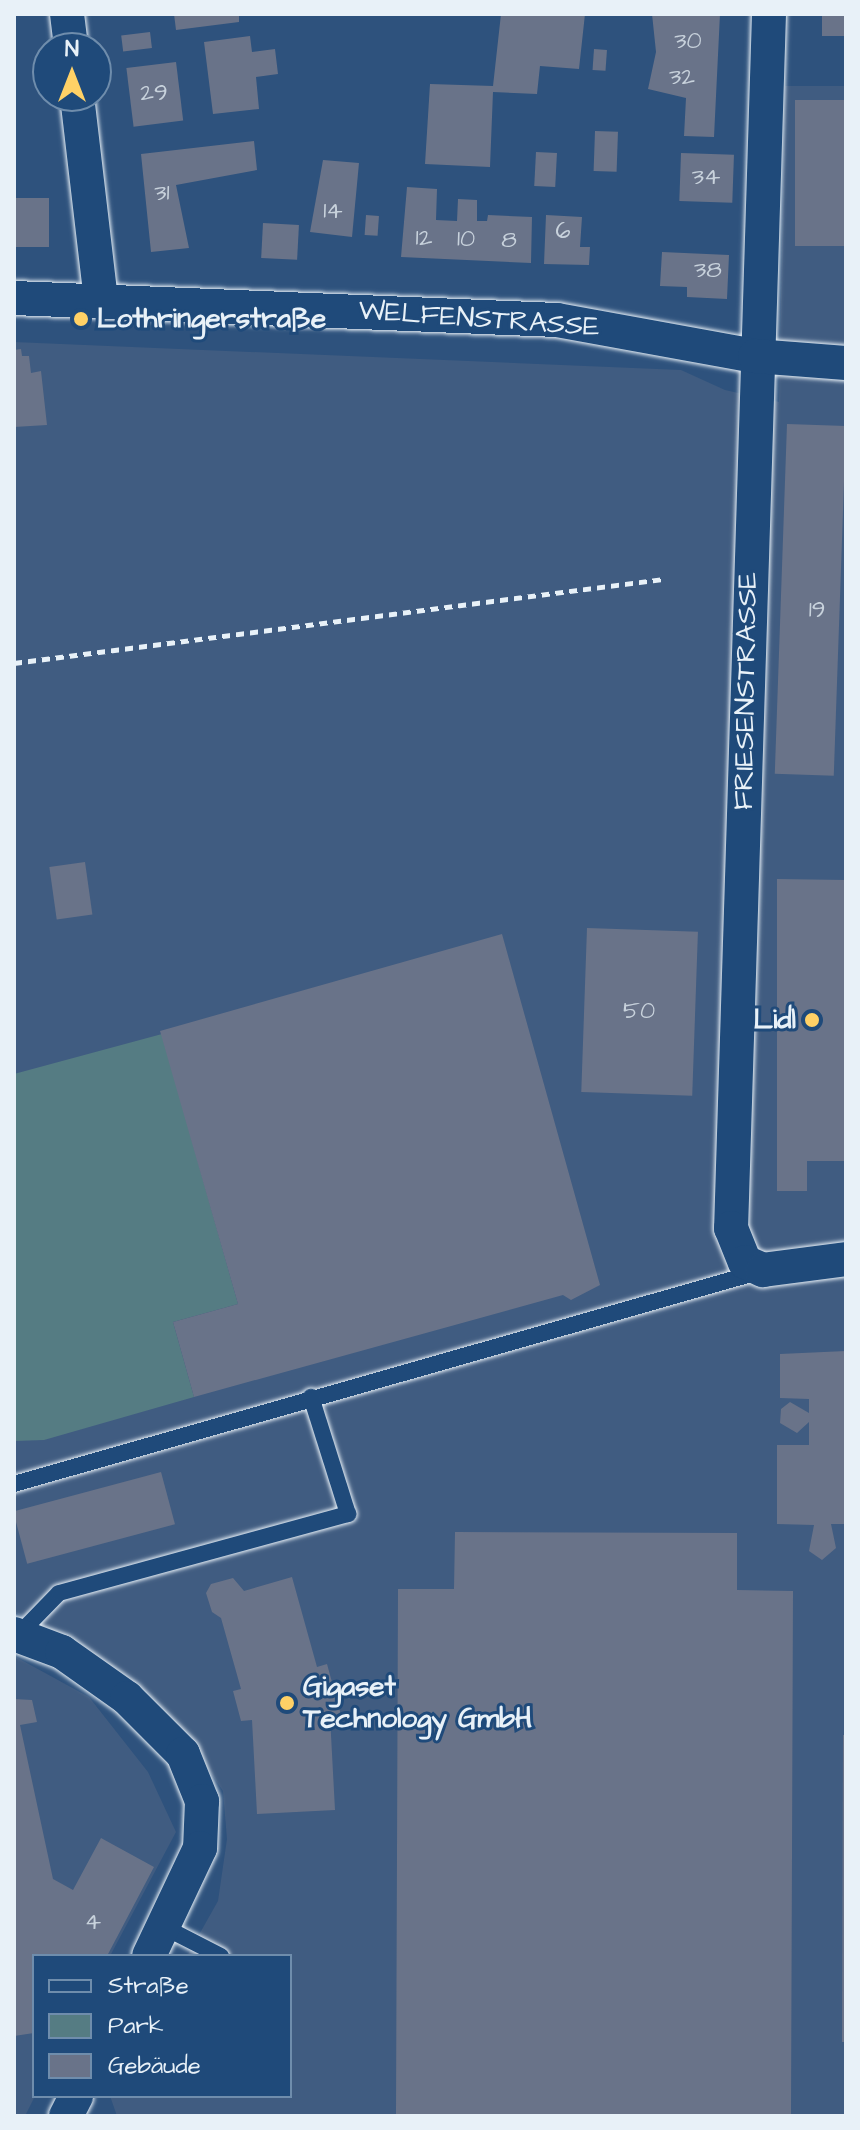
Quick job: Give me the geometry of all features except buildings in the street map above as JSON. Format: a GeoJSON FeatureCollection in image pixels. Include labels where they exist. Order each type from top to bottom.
{"type":"FeatureCollection","features":[{"type":"Feature","properties":{"kind":"street","name":"FRIESENSTRASSE"},"geometry":{"type":"LineString","coordinates":[[763,1270],[745,1262],[731,1228],[755,356],[769,14]]}},
{"type":"Feature","properties":{"kind":"street"},"geometry":{"type":"LineString","coordinates":[[79,112],[101,299]]}},
{"type":"Feature","properties":{"kind":"street","name":"WELFENSTRASSE"},"geometry":{"type":"LineString","coordinates":[[14,298],[101,299],[557,320],[755,356],[846,363]]}},
{"type":"Feature","properties":{"kind":"street"},"geometry":{"type":"LineString","coordinates":[[763,1270],[846,1259]]}},
{"type":"Feature","properties":{"kind":"street"},"geometry":{"type":"LineString","coordinates":[[16,1634],[62,1652],[127,1698],[183,1754],[202,1801],[200,1848],[156,1941]]}},
{"type":"Feature","properties":{"kind":"street"},"geometry":{"type":"LineString","coordinates":[[66,2116],[75,2098]]}},
{"type":"Feature","properties":{"kind":"lane"},"geometry":{"type":"LineString","coordinates":[[14,1484],[763,1270]]}},
{"type":"Feature","properties":{"kind":"lane"},"geometry":{"type":"LineString","coordinates":[[16,1634],[59,1593],[348,1514],[311,1397]]}},
{"type":"Feature","properties":{"kind":"lane"},"geometry":{"type":"LineString","coordinates":[[156,1941],[212,1954]]}},
{"type":"Feature","properties":{"kind":"path"},"geometry":{"type":"LineString","coordinates":[[14,663],[663,579]]}},
{"type":"Feature","properties":{"kind":"shaded area","name":"Gigaset Technology GmbH"},"geometry":{"type":"Polygon","coordinates":[[[785,86],[846,86],[846,2116],[117,2116],[111,2098],[292,2098],[292,1954],[188,1954],[218,1901],[227,1839],[223,1791],[187,1738],[77,1642],[14,1612],[14,342],[681,370],[725,390],[779,402],[785,86]]]}},
{"type":"Feature","properties":{"kind":"shaded area"},"geometry":{"type":"Polygon","coordinates":[[[14,1656],[89,1697],[148,1772],[176,1832],[111,1954],[32,1954],[34,2098],[25,2116],[14,2116],[14,1656]]]}},
{"type":"Feature","properties":{"kind":"green space"},"geometry":{"type":"Polygon","coordinates":[[[162,1034],[238,1304],[173,1322],[194,1397],[44,1440],[14,1441],[14,1074],[162,1034]]]}},
{"type":"Feature","properties":{"kind":"place","name":"Lothringerstraße"},"geometry":{"type":"Point","coordinates":[81,319]}},
{"type":"Feature","properties":{"kind":"place","name":"Lidl"},"geometry":{"type":"Point","coordinates":[812,1020]}},
{"type":"Feature","properties":{"kind":"place","name":"Gigaset Technology GmbH"},"geometry":{"type":"Point","coordinates":[287,1703]}}]}
